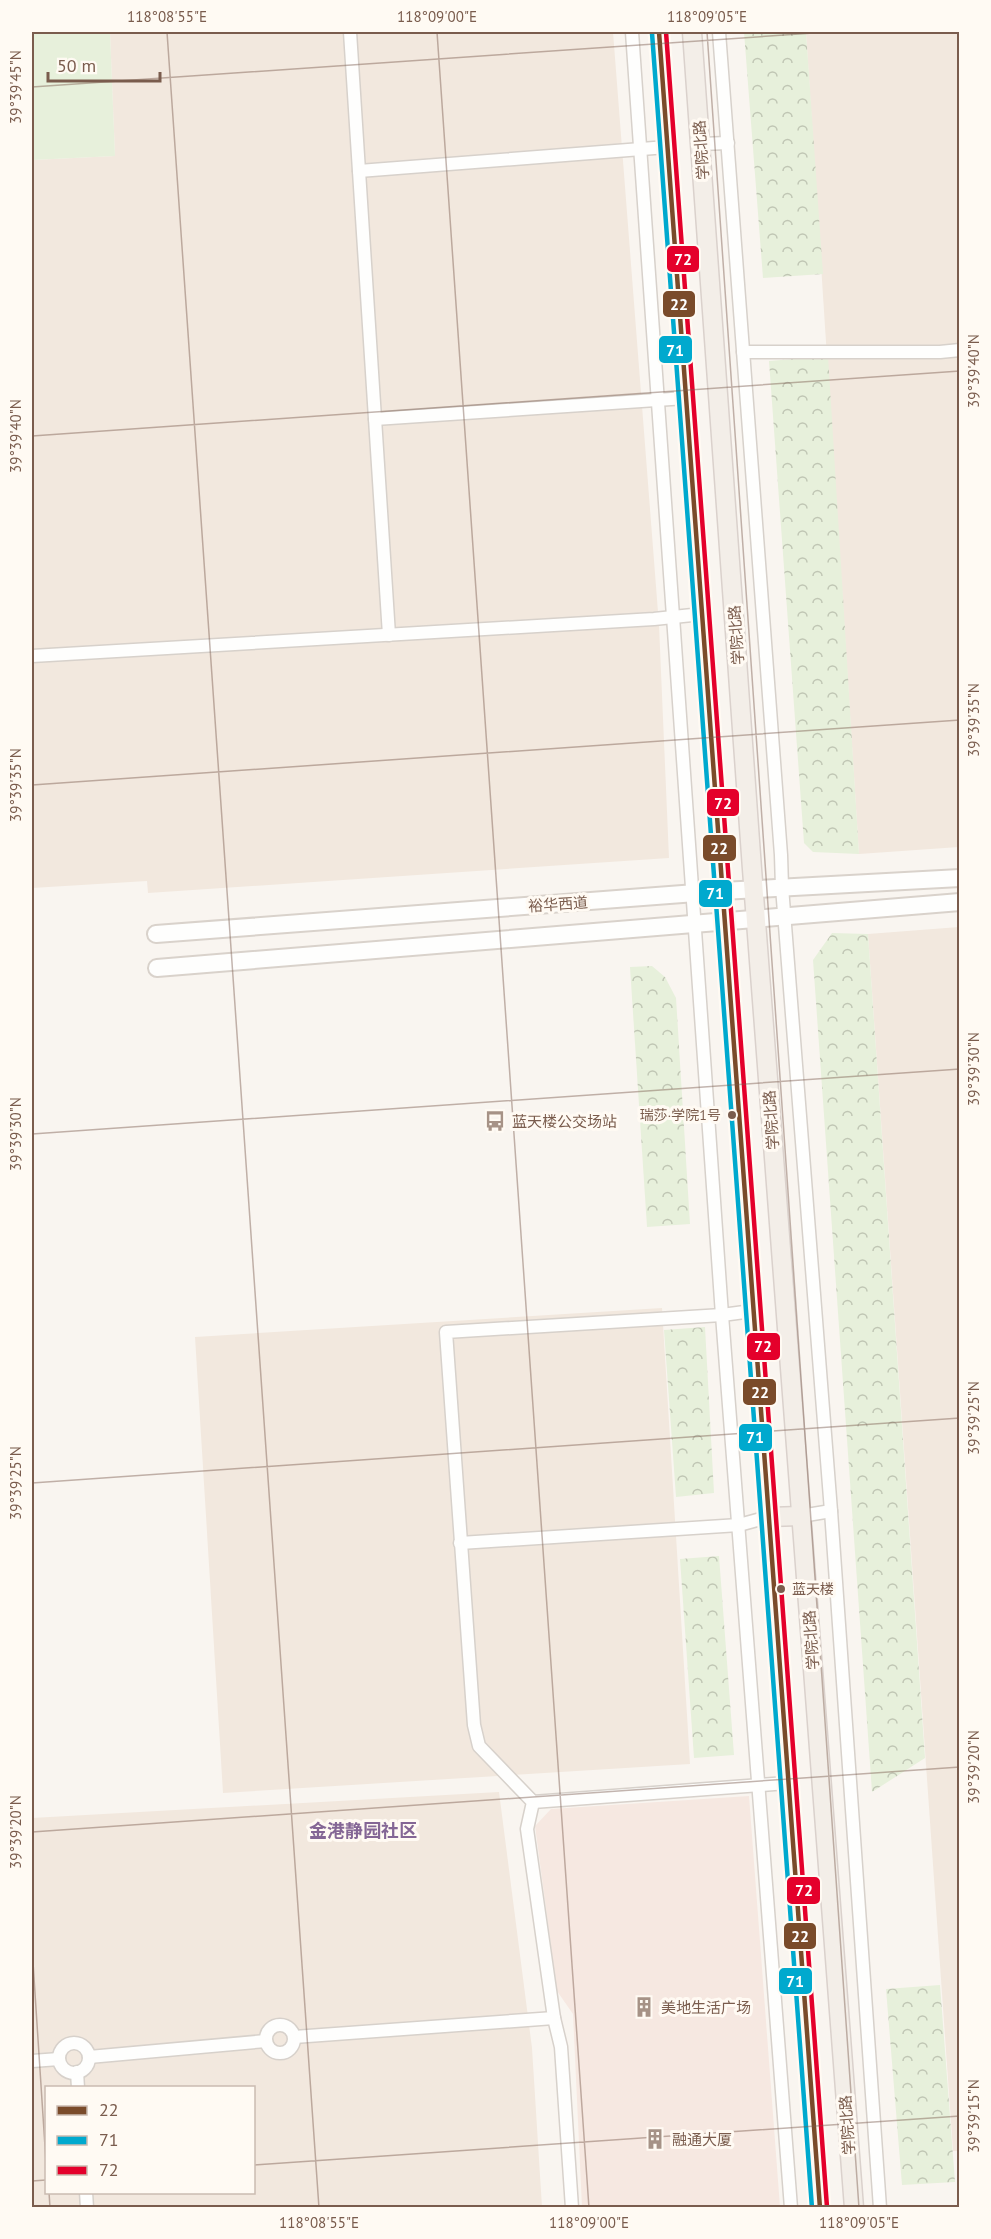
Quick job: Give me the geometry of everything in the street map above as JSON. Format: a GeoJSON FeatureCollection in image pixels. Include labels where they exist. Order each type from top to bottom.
{"type":"FeatureCollection","features":[{"type":"Feature","properties":{"kind":"main road"},"geometry":{"type":"LineString","coordinates":[[659,32],[820,2208]]}},
{"type":"Feature","properties":{"kind":"main road","name":"学院北路"},"geometry":{"type":"LineString","coordinates":[[692,32],[756,920],[854,2208]]}},
{"type":"Feature","properties":{"kind":"main road"},"geometry":{"type":"LineString","coordinates":[[667,147],[700,144]]}},
{"type":"Feature","properties":{"kind":"main road","name":"裕华西道"},"geometry":{"type":"LineString","coordinates":[[156,934],[722,891],[960,878]]}},
{"type":"Feature","properties":{"kind":"main road","name":"裕华西道"},"geometry":{"type":"LineString","coordinates":[[157,968],[960,902]]}},
{"type":"Feature","properties":{"kind":"main road"},"geometry":{"type":"LineString","coordinates":[[768,1517],[801,1516]]}},
{"type":"Feature","properties":{"kind":"street"},"geometry":{"type":"LineString","coordinates":[[350,32],[389,634]]}},
{"type":"Feature","properties":{"kind":"street"},"geometry":{"type":"LineString","coordinates":[[632,32],[722,1315],[790,2208]]}},
{"type":"Feature","properties":{"kind":"street"},"geometry":{"type":"LineString","coordinates":[[719,32],[831,1511],[880,2208]]}},
{"type":"Feature","properties":{"kind":"street"},"geometry":{"type":"LineString","coordinates":[[700,144],[728,142]]}},
{"type":"Feature","properties":{"kind":"street"},"geometry":{"type":"LineString","coordinates":[[359,171],[667,147]]}},
{"type":"Feature","properties":{"kind":"street"},"geometry":{"type":"LineString","coordinates":[[743,352],[940,352],[960,350]]}},
{"type":"Feature","properties":{"kind":"street"},"geometry":{"type":"LineString","coordinates":[[375,419],[686,398]]}},
{"type":"Feature","properties":{"kind":"street"},"geometry":{"type":"LineString","coordinates":[[32,656],[702,614]]}},
{"type":"Feature","properties":{"kind":"street"},"geometry":{"type":"LineString","coordinates":[[533,1802],[479,1746],[474,1725],[446,1332],[722,1315],[753,1311]]}},
{"type":"Feature","properties":{"kind":"street"},"geometry":{"type":"LineString","coordinates":[[801,1516],[831,1511]]}},
{"type":"Feature","properties":{"kind":"street"},"geometry":{"type":"LineString","coordinates":[[460,1543],[739,1525],[768,1517]]}},
{"type":"Feature","properties":{"kind":"street"},"geometry":{"type":"LineString","coordinates":[[533,1802],[787,1783]]}},
{"type":"Feature","properties":{"kind":"street"},"geometry":{"type":"LineString","coordinates":[[533,1802],[527,1829],[554,2018],[561,2047],[572,2208]]}},
{"type":"Feature","properties":{"kind":"street"},"geometry":{"type":"LineString","coordinates":[[294,2037],[554,2018]]}},
{"type":"Feature","properties":{"kind":"street"},"geometry":{"type":"LineString","coordinates":[[278,2025],[287,2026],[294,2037],[289,2050],[281,2053],[269,2049],[266,2041],[270,2028],[278,2025]]}},
{"type":"Feature","properties":{"kind":"street"},"geometry":{"type":"LineString","coordinates":[[89,2056],[266,2041]]}},
{"type":"Feature","properties":{"kind":"street"},"geometry":{"type":"LineString","coordinates":[[73,2043],[85,2048],[89,2056],[85,2068],[72,2073],[63,2068],[59,2059],[61,2050],[73,2043]]}},
{"type":"Feature","properties":{"kind":"street"},"geometry":{"type":"LineString","coordinates":[[32,2061],[59,2059]]}},
{"type":"Feature","properties":{"kind":"street"},"geometry":{"type":"LineString","coordinates":[[77,2072],[78,2086]]}},
{"type":"Feature","properties":{"kind":"shaded area"},"geometry":{"type":"Polygon","coordinates":[[[110,32],[613,32],[659,625],[669,858],[148,893],[147,881],[32,888],[32,160],[115,156],[110,32]]]}},
{"type":"Feature","properties":{"kind":"shaded area"},"geometry":{"type":"Polygon","coordinates":[[[806,32],[959,32],[959,847],[859,854],[806,32]]]}},
{"type":"Feature","properties":{"kind":"shaded area"},"geometry":{"type":"Polygon","coordinates":[[[959,927],[959,2151],[953,2151],[868,934],[959,927]]]}},
{"type":"Feature","properties":{"kind":"shaded area"},"geometry":{"type":"Polygon","coordinates":[[[662,1308],[690,1764],[223,1793],[195,1337],[662,1308]]]}},
{"type":"Feature","properties":{"kind":"shaded area"},"geometry":{"type":"Polygon","coordinates":[[[499,1792],[532,2048],[542,2207],[32,2208],[32,1818],[499,1792]]]}},
{"type":"Feature","properties":{"kind":"shaded area"},"geometry":{"type":"Polygon","coordinates":[[[749,1796],[780,2207],[582,2207],[573,2014],[557,1991],[535,1826],[551,1809],[749,1796]]]}},
{"type":"Feature","properties":{"kind":"green space"},"geometry":{"type":"Polygon","coordinates":[[[32,32],[110,32],[115,156],[32,160],[32,32]]]}},
{"type":"Feature","properties":{"kind":"green space"},"geometry":{"type":"Polygon","coordinates":[[[744,32],[806,32],[823,274],[763,278],[744,32]]]}},
{"type":"Feature","properties":{"kind":"green space"},"geometry":{"type":"Polygon","coordinates":[[[828,356],[859,854],[813,852],[804,843],[769,361],[828,356]]]}},
{"type":"Feature","properties":{"kind":"green space"},"geometry":{"type":"Polygon","coordinates":[[[832,933],[868,934],[925,1758],[872,1792],[813,960],[832,933]]]}},
{"type":"Feature","properties":{"kind":"green space"},"geometry":{"type":"Polygon","coordinates":[[[652,966],[665,977],[676,998],[690,1224],[647,1227],[630,967],[652,966]]]}},
{"type":"Feature","properties":{"kind":"green space"},"geometry":{"type":"Polygon","coordinates":[[[705,1327],[714,1493],[676,1497],[664,1330],[705,1327]]]}},
{"type":"Feature","properties":{"kind":"green space"},"geometry":{"type":"Polygon","coordinates":[[[719,1556],[734,1755],[694,1758],[680,1559],[719,1556]]]}},
{"type":"Feature","properties":{"kind":"green space"},"geometry":{"type":"Polygon","coordinates":[[[940,1985],[955,2182],[902,2185],[886,1989],[940,1985]]]}},
{"type":"Feature","properties":{"kind":"transit line","name":"22"},"geometry":{"type":"LineString","coordinates":[[659,32],[820,2208]]}},
{"type":"Feature","properties":{"kind":"transit line","name":"72"},"geometry":{"type":"LineString","coordinates":[[666,32],[827,2207]]}},
{"type":"Feature","properties":{"kind":"transit line","name":"71"},"geometry":{"type":"LineString","coordinates":[[652,33],[812,2208]]}},
{"type":"Feature","properties":{"kind":"place","name":"瑞莎·学院1号"},"geometry":{"type":"Point","coordinates":[732,1115]}},
{"type":"Feature","properties":{"kind":"place","name":"蓝天楼公交场站"},"geometry":{"type":"Point","coordinates":[495,1121]}},
{"type":"Feature","properties":{"kind":"place","name":"蓝天楼"},"geometry":{"type":"Point","coordinates":[781,1589]}},
{"type":"Feature","properties":{"kind":"place","name":"美地生活广场"},"geometry":{"type":"Point","coordinates":[644,2007]}},
{"type":"Feature","properties":{"kind":"place","name":"融通大厦"},"geometry":{"type":"Point","coordinates":[655,2139]}},
{"type":"Feature","properties":{"kind":"district","name":"金港静园社区"},"geometry":{"type":"Point","coordinates":[363,1830]}}]}
